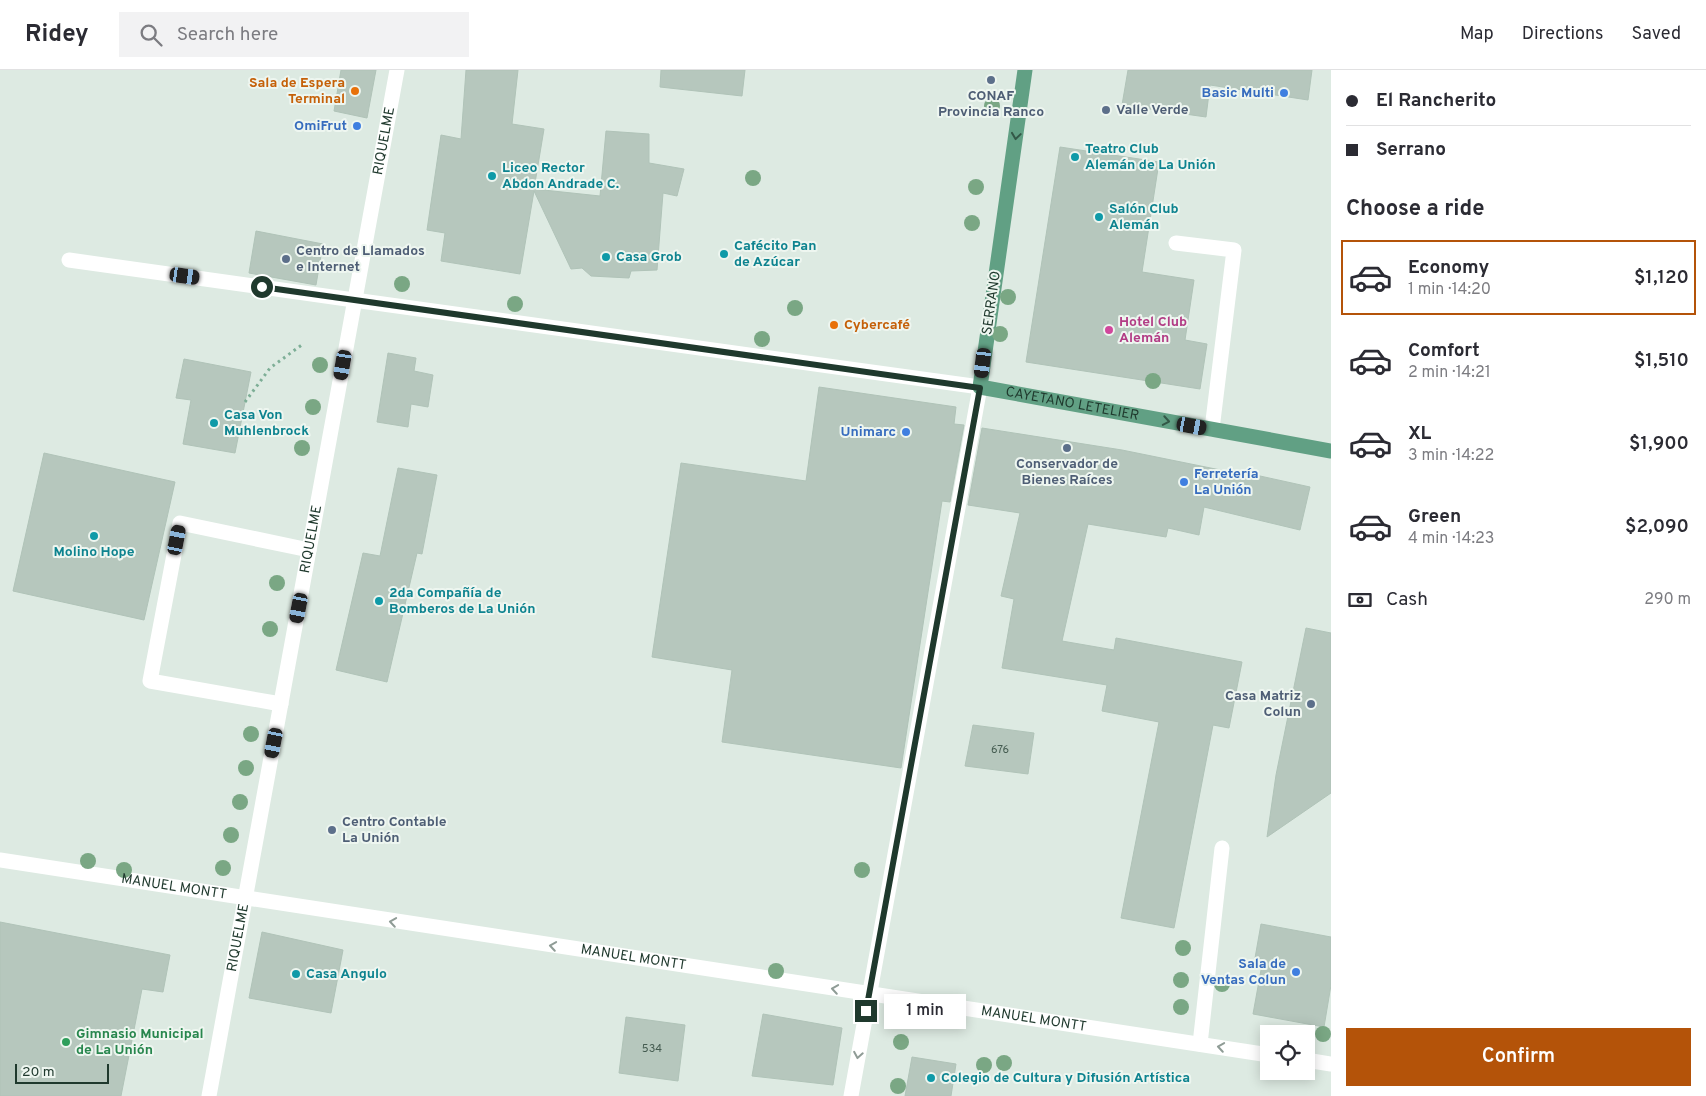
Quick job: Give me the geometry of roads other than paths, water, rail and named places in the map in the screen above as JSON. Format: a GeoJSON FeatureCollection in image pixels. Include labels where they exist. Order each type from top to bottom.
{"type":"FeatureCollection","features":[{"type":"Feature","properties":{"kind":"main road","name":"SERRANO"},"geometry":{"type":"LineString","coordinates":[[980,388],[1025,70]]}},
{"type":"Feature","properties":{"kind":"main road","name":"CAYETANO LETELIER"},"geometry":{"type":"LineString","coordinates":[[980,388],[1331,450]]}},
{"type":"Feature","properties":{"kind":"street","name":"RIQUELME"},"geometry":{"type":"LineString","coordinates":[[209,1096],[397,70]]}},
{"type":"Feature","properties":{"kind":"street"},"geometry":{"type":"LineString","coordinates":[[1176,243],[1234,250],[1212,429]]}},
{"type":"Feature","properties":{"kind":"street","name":"CAYETANO LETELIER"},"geometry":{"type":"LineString","coordinates":[[70,260],[980,388]]}},
{"type":"Feature","properties":{"kind":"street","name":"SERRANO"},"geometry":{"type":"LineString","coordinates":[[851,1096],[980,388]]}},
{"type":"Feature","properties":{"kind":"street"},"geometry":{"type":"LineString","coordinates":[[281,704],[150,681],[180,523],[309,550]]}},
{"type":"Feature","properties":{"kind":"street"},"geometry":{"type":"LineString","coordinates":[[1200,1044],[1222,848]]}},
{"type":"Feature","properties":{"kind":"street","name":"MANUEL MONTT"},"geometry":{"type":"LineString","coordinates":[[0,860],[1260,1054]]}},
{"type":"Feature","properties":{"kind":"street"},"geometry":{"type":"LineString","coordinates":[[1315,1061],[1331,1064]]}},
{"type":"Feature","properties":{"kind":"place","name":"CONAF Provincia Ranco"},"geometry":{"type":"Point","coordinates":[991,80]}},
{"type":"Feature","properties":{"kind":"place","name":"Sala de Espera Terminal"},"geometry":{"type":"Point","coordinates":[355,91]}},
{"type":"Feature","properties":{"kind":"place","name":"Basic Multi"},"geometry":{"type":"Point","coordinates":[1284,93]}},
{"type":"Feature","properties":{"kind":"place","name":"Valle Verde"},"geometry":{"type":"Point","coordinates":[1106,110]}},
{"type":"Feature","properties":{"kind":"place","name":"OmiFrut"},"geometry":{"type":"Point","coordinates":[357,126]}},
{"type":"Feature","properties":{"kind":"place","name":"Teatro Club Alemán de La Unión"},"geometry":{"type":"Point","coordinates":[1075,157]}},
{"type":"Feature","properties":{"kind":"place","name":"Liceo Rector Abdon Andrade C."},"geometry":{"type":"Point","coordinates":[492,176]}},
{"type":"Feature","properties":{"kind":"place","name":"Salón Club Alemán"},"geometry":{"type":"Point","coordinates":[1099,217]}},
{"type":"Feature","properties":{"kind":"place","name":"Cafécito Pan de Azúcar"},"geometry":{"type":"Point","coordinates":[724,254]}},
{"type":"Feature","properties":{"kind":"place","name":"Casa Grob"},"geometry":{"type":"Point","coordinates":[606,257]}},
{"type":"Feature","properties":{"kind":"place","name":"Centro de Llamados e Internet"},"geometry":{"type":"Point","coordinates":[286,259]}},
{"type":"Feature","properties":{"kind":"place","name":"Cybercafé"},"geometry":{"type":"Point","coordinates":[834,325]}},
{"type":"Feature","properties":{"kind":"place","name":"Hotel Club Alemán"},"geometry":{"type":"Point","coordinates":[1109,330]}},
{"type":"Feature","properties":{"kind":"place","name":"Casa Von Muhlenbrock"},"geometry":{"type":"Point","coordinates":[214,423]}},
{"type":"Feature","properties":{"kind":"place","name":"Unimarc"},"geometry":{"type":"Point","coordinates":[906,432]}},
{"type":"Feature","properties":{"kind":"place","name":"Conservador de Bienes Raíces"},"geometry":{"type":"Point","coordinates":[1067,448]}},
{"type":"Feature","properties":{"kind":"place","name":"Ferretería La Unión"},"geometry":{"type":"Point","coordinates":[1184,482]}},
{"type":"Feature","properties":{"kind":"place","name":"Molino Hope"},"geometry":{"type":"Point","coordinates":[94,536]}},
{"type":"Feature","properties":{"kind":"place","name":"2da Compañía de Bomberos de La Unión"},"geometry":{"type":"Point","coordinates":[379,601]}},
{"type":"Feature","properties":{"kind":"place","name":"Casa Matriz Colun"},"geometry":{"type":"Point","coordinates":[1311,704]}},
{"type":"Feature","properties":{"kind":"place","name":"Centro Contable La Unión"},"geometry":{"type":"Point","coordinates":[332,830]}},
{"type":"Feature","properties":{"kind":"place","name":"Sala de Ventas Colun"},"geometry":{"type":"Point","coordinates":[1296,972]}},
{"type":"Feature","properties":{"kind":"place","name":"Casa Angulo"},"geometry":{"type":"Point","coordinates":[296,974]}},
{"type":"Feature","properties":{"kind":"place","name":"Gimnasio Municipal de La Unión"},"geometry":{"type":"Point","coordinates":[66,1042]}},
{"type":"Feature","properties":{"kind":"place","name":"Colegio de Cultura y Difusión Artística"},"geometry":{"type":"Point","coordinates":[931,1078]}}]}
